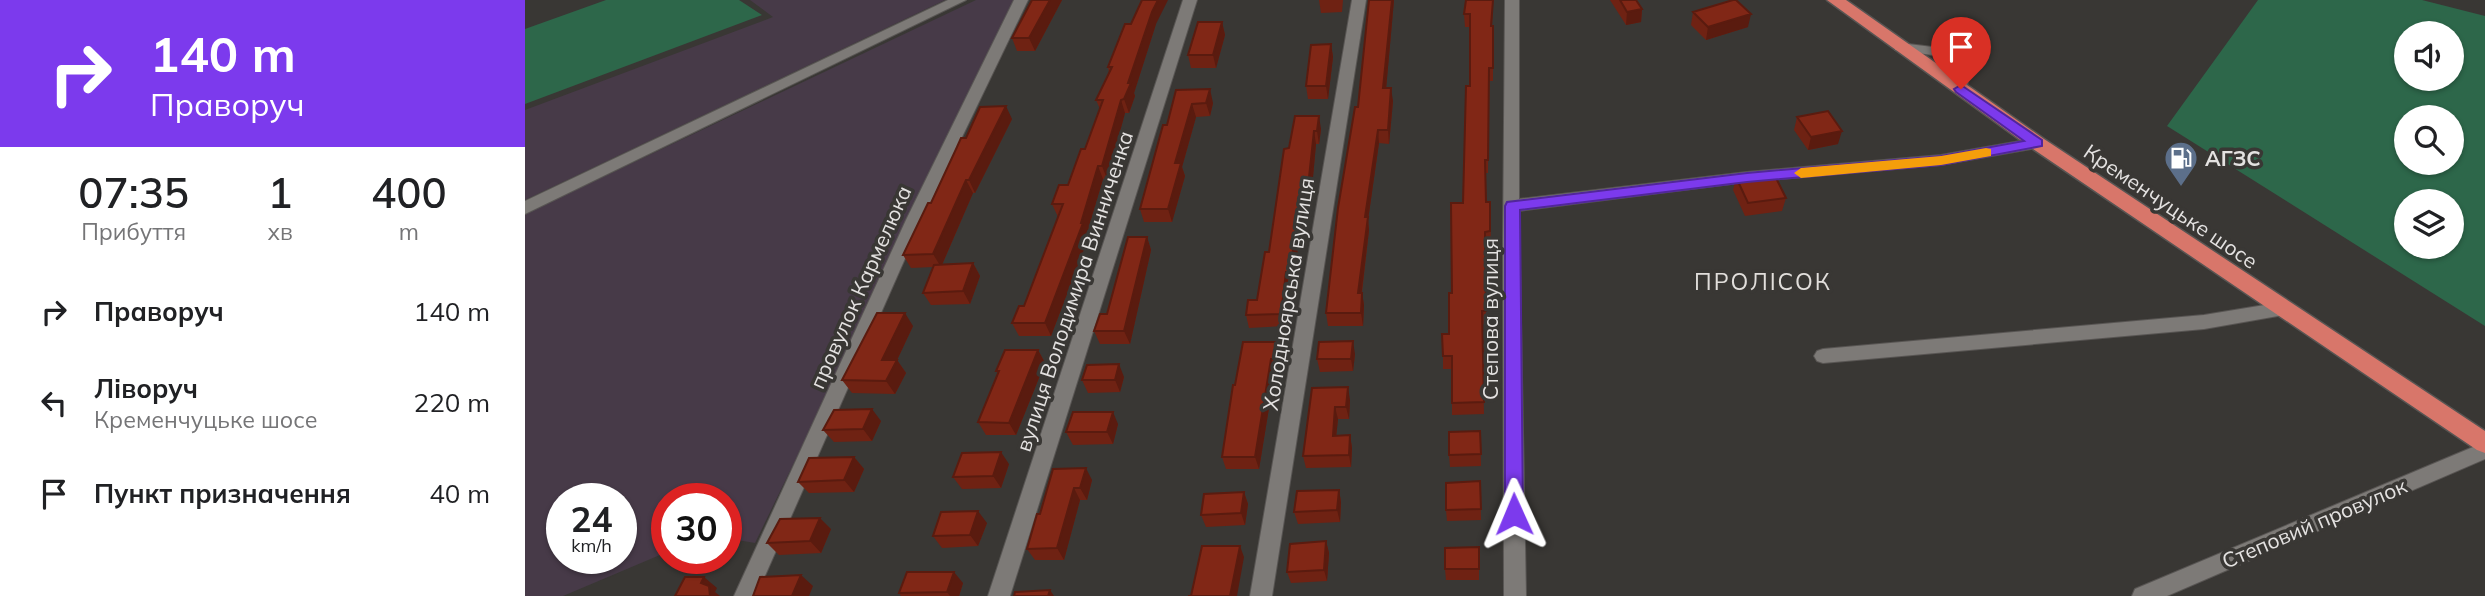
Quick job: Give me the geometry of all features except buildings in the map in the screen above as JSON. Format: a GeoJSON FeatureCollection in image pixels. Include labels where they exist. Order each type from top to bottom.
{"type":"FeatureCollection","features":[{"type":"Feature","properties":{"kind":"highway","name":"Кременчуцьке шосе"},"geometry":{"type":"LineString","coordinates":[[1835,0],[2037,143],[2485,443]]}},
{"type":"Feature","properties":{"kind":"street"},"geometry":{"type":"LineString","coordinates":[[525,208],[959,0]]}},
{"type":"Feature","properties":{"kind":"street","name":"провулок Кармелюка"},"geometry":{"type":"LineString","coordinates":[[745,596],[914,220],[985,69],[1021,0]]}},
{"type":"Feature","properties":{"kind":"street","name":"вулиця Володимира Винниченка"},"geometry":{"type":"LineString","coordinates":[[999,596],[1189,0]]}},
{"type":"Feature","properties":{"kind":"street","name":"Холодноярська вулиця"},"geometry":{"type":"LineString","coordinates":[[1261,596],[1359,0]]}},
{"type":"Feature","properties":{"kind":"street","name":"Степова вулиця"},"geometry":{"type":"LineString","coordinates":[[1512,0],[1515,596]]}},
{"type":"Feature","properties":{"kind":"street"},"geometry":{"type":"LineString","coordinates":[[1512,206],[1747,177],[1941,160],[2037,143]]}},
{"type":"Feature","properties":{"kind":"street"},"geometry":{"type":"LineString","coordinates":[[1823,356],[2204,322],[2283,309]]}},
{"type":"Feature","properties":{"kind":"street","name":"Степовий провулок"},"geometry":{"type":"LineString","coordinates":[[2143,596],[2485,450]]}},
{"type":"Feature","properties":{"kind":"shaded area"},"geometry":{"type":"Polygon","coordinates":[[[750,0],[945,0],[525,200],[525,110],[773,17],[750,0]]]}},
{"type":"Feature","properties":{"kind":"shaded area"},"geometry":{"type":"Polygon","coordinates":[[[976,0],[1016,0],[939,153],[889,267],[755,543],[742,541],[742,483],[651,483],[651,559],[637,565],[637,483],[546,483],[546,574],[615,574],[563,596],[525,596],[525,214],[976,0]]]}},
{"type":"Feature","properties":{"kind":"green space"},"geometry":{"type":"Polygon","coordinates":[[[606,0],[739,0],[762,15],[525,104],[525,29],[606,0]]]}},
{"type":"Feature","properties":{"kind":"green space"},"geometry":{"type":"Polygon","coordinates":[[[2258,0],[2422,0],[2485,16],[2485,326],[2167,126],[2258,0]]]}},
{"type":"Feature","properties":{"kind":"slow traffic"},"geometry":{"type":"LineString","coordinates":[[1801,173],[1941,160],[1986,152]]}},
{"type":"Feature","properties":{"kind":"place","name":"АГЗС"},"geometry":{"type":"Point","coordinates":[2181,188]}},
{"type":"Feature","properties":{"kind":"district","name":"ПРОЛІСОК"},"geometry":{"type":"Point","coordinates":[1763,281]}},
{"type":"Feature","properties":{"kind":"route"},"geometry":{"type":"LineString","coordinates":[[1514,514],[1512,206],[1747,177],[1941,160],[2037,143],[1961,89]]}}]}
